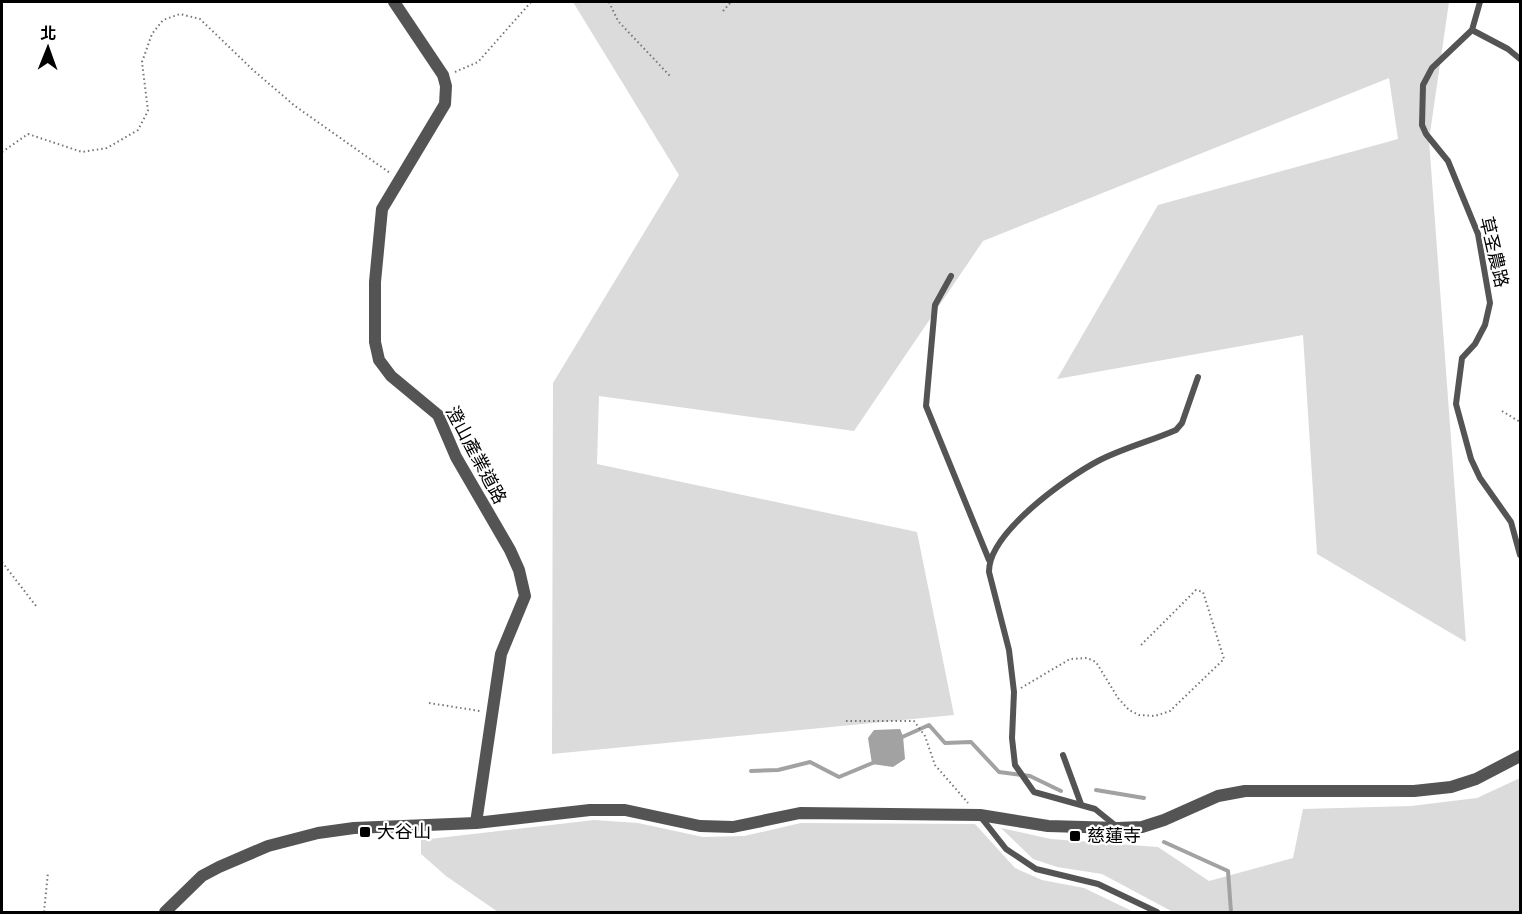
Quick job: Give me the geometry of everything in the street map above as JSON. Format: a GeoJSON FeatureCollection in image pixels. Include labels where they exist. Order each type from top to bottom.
{"type":"FeatureCollection","features":[{"type":"Feature","properties":{"kind":"street"},"geometry":{"type":"LineString","coordinates":[[394,2],[443,75]]}},
{"type":"Feature","properties":{"kind":"street","name":"澄山產業道路"},"geometry":{"type":"LineString","coordinates":[[443,75],[446,86],[445,104],[382,209],[375,292],[375,342],[379,360],[391,376],[438,415],[456,457],[510,550],[519,570],[525,596],[501,654],[476,823]]}},
{"type":"Feature","properties":{"kind":"street"},"geometry":{"type":"LineString","coordinates":[[165,912],[202,876],[268,846],[318,833],[354,828],[476,823],[590,810],[625,810],[700,826],[733,827],[800,813],[980,815],[1048,826],[1142,827],[1164,820],[1218,796],[1245,791],[1414,791],[1451,787],[1476,779],[1521,756]]}},
{"type":"Feature","properties":{"kind":"lane"},"geometry":{"type":"LineString","coordinates":[[1480,2],[1472,30],[1508,49],[1521,59]]}},
{"type":"Feature","properties":{"kind":"lane","name":"草圣農路"},"geometry":{"type":"LineString","coordinates":[[1472,30],[1432,68],[1423,85],[1422,124],[1426,134],[1448,160],[1478,234],[1490,303],[1485,325],[1475,344],[1462,358],[1456,405],[1471,459],[1480,478],[1511,522],[1521,555]]}},
{"type":"Feature","properties":{"kind":"lane"},"geometry":{"type":"LineString","coordinates":[[951,276],[935,305],[926,406],[989,560],[989,572],[1009,650],[1014,692],[1012,738],[1014,765],[1025,783],[1034,792],[1095,809],[1118,828]]}},
{"type":"Feature","properties":{"kind":"lane"},"geometry":{"type":"LineString","coordinates":[[989,560],[1011,528],[1055,488],[1099,460],[1176,430],[1182,423],[1198,378]]}},
{"type":"Feature","properties":{"kind":"lane"},"geometry":{"type":"LineString","coordinates":[[1063,754],[1081,804]]}},
{"type":"Feature","properties":{"kind":"lane"},"geometry":{"type":"LineString","coordinates":[[980,815],[1006,849],[1036,869],[1098,884],[1157,912]]}},
{"type":"Feature","properties":{"kind":"path"},"geometry":{"type":"LineString","coordinates":[[443,75],[461,71],[478,62],[531,2]]}},
{"type":"Feature","properties":{"kind":"path"},"geometry":{"type":"LineString","coordinates":[[610,2],[618,21],[670,76]]}},
{"type":"Feature","properties":{"kind":"path"},"geometry":{"type":"LineString","coordinates":[[723,11],[731,2]]}},
{"type":"Feature","properties":{"kind":"path"},"geometry":{"type":"LineString","coordinates":[[2,152],[28,134],[82,152],[107,148],[138,130],[148,111],[142,62],[152,34],[163,20],[180,14],[200,19],[253,70],[295,106],[398,179]]}},
{"type":"Feature","properties":{"kind":"path"},"geometry":{"type":"LineString","coordinates":[[1502,411],[1521,422]]}},
{"type":"Feature","properties":{"kind":"path"},"geometry":{"type":"LineString","coordinates":[[2,562],[36,606]]}},
{"type":"Feature","properties":{"kind":"path"},"geometry":{"type":"LineString","coordinates":[[1014,692],[1070,659],[1087,658],[1096,662],[1118,698],[1129,710],[1140,715],[1155,716],[1170,711],[1224,659],[1203,592],[1196,590],[1140,645]]}},
{"type":"Feature","properties":{"kind":"path"},"geometry":{"type":"LineString","coordinates":[[429,703],[492,712]]}},
{"type":"Feature","properties":{"kind":"path"},"geometry":{"type":"LineString","coordinates":[[846,721],[914,721],[925,735],[935,765],[980,815]]}},
{"type":"Feature","properties":{"kind":"path"},"geometry":{"type":"LineString","coordinates":[[44,912],[48,872]]}},
{"type":"Feature","properties":{"kind":"shaded area"},"geometry":{"type":"Polygon","coordinates":[[[573,2],[1449,2],[1429,140],[1466,642],[1317,554],[1303,335],[1057,379],[1158,205],[1398,139],[1389,78],[983,241],[854,431],[599,396],[597,464],[917,532],[954,715],[552,754],[553,383],[679,175],[573,2]]]}},
{"type":"Feature","properties":{"kind":"shaded area"},"geometry":{"type":"Polygon","coordinates":[[[900,729],[903,736],[905,759],[893,767],[872,764],[868,738],[874,730],[900,729]]]}},
{"type":"Feature","properties":{"kind":"shaded area"},"geometry":{"type":"Polygon","coordinates":[[[1520,778],[1520,912],[1173,912],[1102,874],[1057,867],[1033,859],[1001,828],[1051,839],[1158,847],[1209,881],[1293,858],[1303,809],[1411,806],[1477,798],[1520,778]]]}},
{"type":"Feature","properties":{"kind":"shaded area"},"geometry":{"type":"Polygon","coordinates":[[[594,820],[638,823],[703,837],[744,836],[801,823],[975,824],[1015,868],[1042,880],[1084,888],[1134,912],[498,912],[446,876],[421,854],[421,840],[594,820]]]}},
{"type":"Feature","properties":{"kind":"waterway"},"geometry":{"type":"LineString","coordinates":[[900,738],[929,725],[945,743],[971,742],[999,772],[1030,776],[1061,791]]}},
{"type":"Feature","properties":{"kind":"waterway"},"geometry":{"type":"LineString","coordinates":[[751,771],[778,770],[810,762],[839,777],[875,762]]}},
{"type":"Feature","properties":{"kind":"waterway"},"geometry":{"type":"LineString","coordinates":[[1096,790],[1144,798]]}},
{"type":"Feature","properties":{"kind":"waterway"},"geometry":{"type":"LineString","coordinates":[[1164,842],[1228,871],[1231,912]]}},
{"type":"Feature","properties":{"kind":"place","name":"大谷山"},"geometry":{"type":"Point","coordinates":[365,832]}},
{"type":"Feature","properties":{"kind":"place","name":"慈蓮寺"},"geometry":{"type":"Point","coordinates":[1075,836]}}]}
